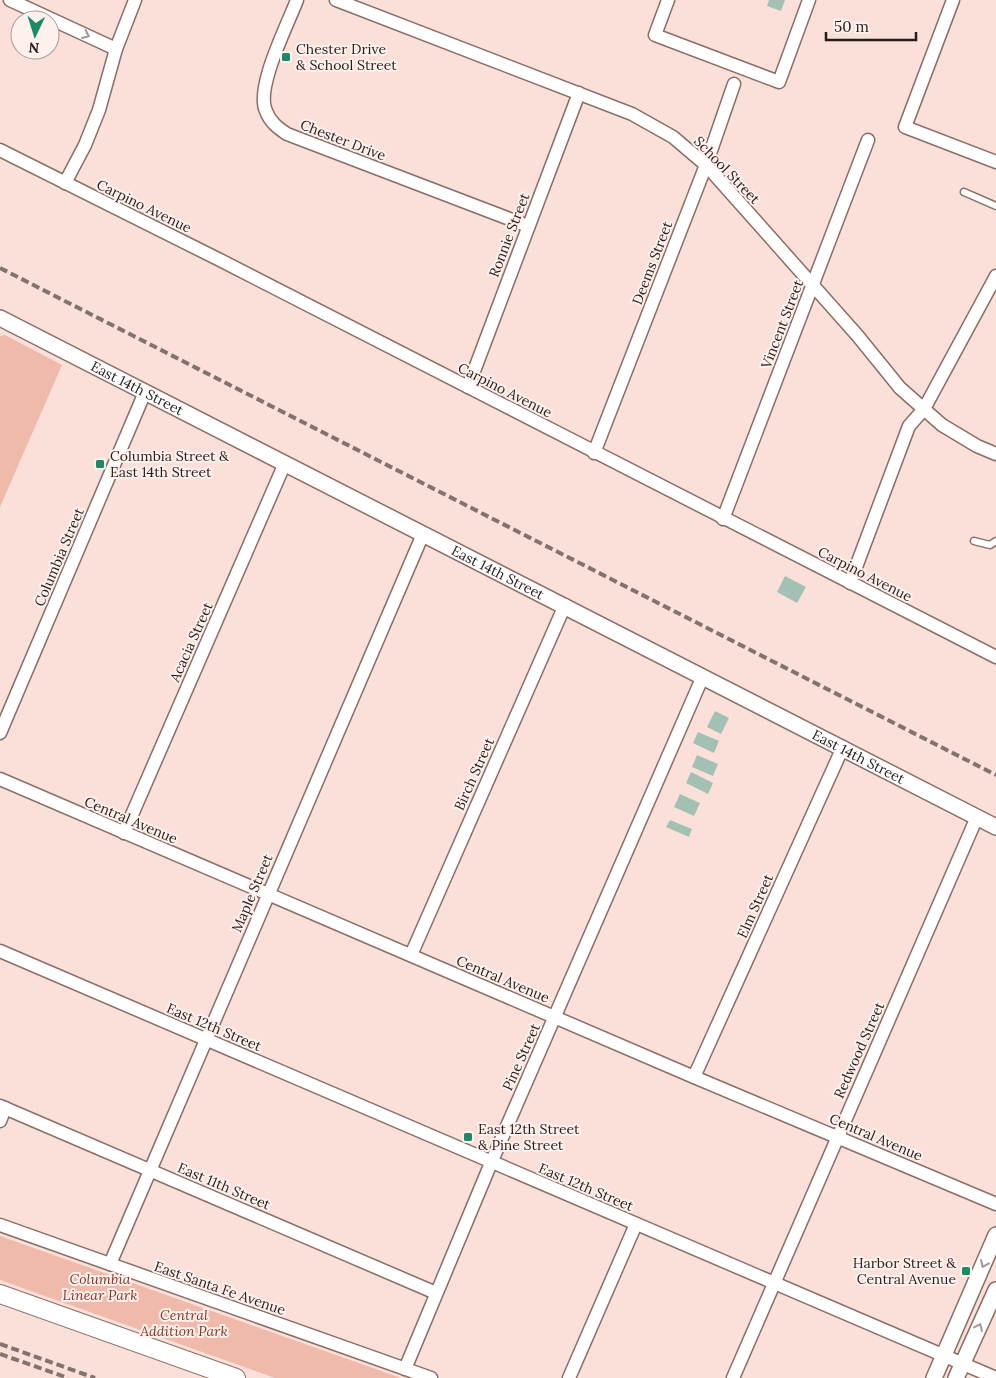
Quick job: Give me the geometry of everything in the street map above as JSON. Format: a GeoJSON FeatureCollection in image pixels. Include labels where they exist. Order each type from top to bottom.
{"type":"FeatureCollection","features":[{"type":"Feature","properties":{"kind":"main road"},"geometry":{"type":"LineString","coordinates":[[0,1294],[236,1378]]}},
{"type":"Feature","properties":{"kind":"street"},"geometry":{"type":"LineString","coordinates":[[10,0],[116,49]]}},
{"type":"Feature","properties":{"kind":"street"},"geometry":{"type":"LineString","coordinates":[[65,183],[85,145],[99,110],[116,49],[136,0]]}},
{"type":"Feature","properties":{"kind":"street","name":"Chester Drive"},"geometry":{"type":"LineString","coordinates":[[297,0],[267,79],[263,95],[265,110],[273,124],[287,134],[528,226]]}},
{"type":"Feature","properties":{"kind":"street","name":"School Street"},"geometry":{"type":"LineString","coordinates":[[336,0],[632,114],[673,137],[706,165],[813,285],[900,388],[942,425],[996,454]]}},
{"type":"Feature","properties":{"kind":"street"},"geometry":{"type":"LineString","coordinates":[[668,0],[655,35],[779,82],[809,0]]}},
{"type":"Feature","properties":{"kind":"street"},"geometry":{"type":"LineString","coordinates":[[953,0],[905,127],[996,162]]}},
{"type":"Feature","properties":{"kind":"street","name":"Deems Street"},"geometry":{"type":"LineString","coordinates":[[594,453],[706,165],[734,84]]}},
{"type":"Feature","properties":{"kind":"street","name":"Ronnie Street"},"geometry":{"type":"LineString","coordinates":[[468,387],[579,93]]}},
{"type":"Feature","properties":{"kind":"street","name":"Vincent Street"},"geometry":{"type":"LineString","coordinates":[[723,519],[868,140]]}},
{"type":"Feature","properties":{"kind":"street","name":"Carpino Avenue"},"geometry":{"type":"LineString","coordinates":[[0,150],[996,657]]}},
{"type":"Feature","properties":{"kind":"street"},"geometry":{"type":"LineString","coordinates":[[850,583],[909,426],[924,409],[996,276]]}},
{"type":"Feature","properties":{"kind":"street","name":"East 14th Street"},"geometry":{"type":"LineString","coordinates":[[0,318],[996,826]]}},
{"type":"Feature","properties":{"kind":"street","name":"Columbia Street"},"geometry":{"type":"LineString","coordinates":[[0,733],[145,392]]}},
{"type":"Feature","properties":{"kind":"street","name":"Acacia Street"},"geometry":{"type":"LineString","coordinates":[[124,833],[285,463]]}},
{"type":"Feature","properties":{"kind":"street","name":"Maple Street"},"geometry":{"type":"LineString","coordinates":[[110,1264],[267,894],[423,534]]}},
{"type":"Feature","properties":{"kind":"street","name":"Birch Street"},"geometry":{"type":"LineString","coordinates":[[411,955],[565,605]]}},
{"type":"Feature","properties":{"kind":"street","name":"Pine Street"},"geometry":{"type":"LineString","coordinates":[[405,1369],[490,1163],[704,676]]}},
{"type":"Feature","properties":{"kind":"street","name":"Elm Street"},"geometry":{"type":"LineString","coordinates":[[694,1077],[843,747]]}},
{"type":"Feature","properties":{"kind":"street","name":"Central Avenue"},"geometry":{"type":"LineString","coordinates":[[0,779],[694,1077],[996,1204]]}},
{"type":"Feature","properties":{"kind":"street","name":"Redwood Street"},"geometry":{"type":"LineString","coordinates":[[734,1378],[977,817]]}},
{"type":"Feature","properties":{"kind":"street","name":"East 12th Street"},"geometry":{"type":"LineString","coordinates":[[0,951],[490,1163],[996,1378]]}},
{"type":"Feature","properties":{"kind":"street"},"geometry":{"type":"LineString","coordinates":[[0,1121],[3,1107]]}},
{"type":"Feature","properties":{"kind":"street","name":"East 11th Street"},"geometry":{"type":"LineString","coordinates":[[3,1107],[436,1293]]}},
{"type":"Feature","properties":{"kind":"street"},"geometry":{"type":"LineString","coordinates":[[569,1378],[636,1224]]}},
{"type":"Feature","properties":{"kind":"street","name":"East Santa Fe Avenue"},"geometry":{"type":"LineString","coordinates":[[0,1225],[431,1378]]}},
{"type":"Feature","properties":{"kind":"street"},"geometry":{"type":"LineString","coordinates":[[934,1378],[996,1235]]}},
{"type":"Feature","properties":{"kind":"street"},"geometry":{"type":"LineString","coordinates":[[956,1378],[996,1290]]}},
{"type":"Feature","properties":{"kind":"lane"},"geometry":{"type":"LineString","coordinates":[[964,192],[996,206]]}},
{"type":"Feature","properties":{"kind":"lane"},"geometry":{"type":"LineString","coordinates":[[974,541],[990,545],[996,541]]}},
{"type":"Feature","properties":{"kind":"green space"},"geometry":{"type":"Polygon","coordinates":[[[5,335],[62,365],[0,507],[0,336],[5,335]]]}},
{"type":"Feature","properties":{"kind":"green space","name":"Central Addition Park"},"geometry":{"type":"Polygon","coordinates":[[[0,1236],[401,1378],[275,1378],[0,1280],[0,1236]]]}},
{"type":"Feature","properties":{"kind":"building"},"geometry":{"type":"Polygon","coordinates":[[[769,0],[785,0],[781,11],[767,6],[769,0]]]}},
{"type":"Feature","properties":{"kind":"building"},"geometry":{"type":"Polygon","coordinates":[[[785,576],[806,587],[797,603],[777,592],[785,576]]]}},
{"type":"Feature","properties":{"kind":"building"},"geometry":{"type":"Polygon","coordinates":[[[715,711],[729,718],[721,734],[707,727],[715,711]]]}},
{"type":"Feature","properties":{"kind":"building"},"geometry":{"type":"Polygon","coordinates":[[[698,732],[719,741],[714,753],[693,743],[698,732]]]}},
{"type":"Feature","properties":{"kind":"building"},"geometry":{"type":"Polygon","coordinates":[[[697,755],[718,764],[713,776],[692,767],[697,755]]]}},
{"type":"Feature","properties":{"kind":"building"},"geometry":{"type":"Polygon","coordinates":[[[691,772],[713,783],[708,794],[686,783],[691,772]]]}},
{"type":"Feature","properties":{"kind":"building"},"geometry":{"type":"Polygon","coordinates":[[[680,794],[700,803],[694,816],[674,807],[680,794]]]}},
{"type":"Feature","properties":{"kind":"building"},"geometry":{"type":"Polygon","coordinates":[[[670,820],[692,829],[689,837],[666,827],[670,820]]]}},
{"type":"Feature","properties":{"kind":"railway"},"geometry":{"type":"LineString","coordinates":[[0,268],[996,775]]}},
{"type":"Feature","properties":{"kind":"railway"},"geometry":{"type":"LineString","coordinates":[[0,1344],[95,1378]]}},
{"type":"Feature","properties":{"kind":"railway"},"geometry":{"type":"LineString","coordinates":[[0,1354],[68,1378]]}},
{"type":"Feature","properties":{"kind":"place","name":"Chester Drive & School Street"},"geometry":{"type":"Point","coordinates":[286,57]}},
{"type":"Feature","properties":{"kind":"place","name":"Columbia Street & East 14th Street"},"geometry":{"type":"Point","coordinates":[100,464]}},
{"type":"Feature","properties":{"kind":"place","name":"East 12th Street & Pine Street"},"geometry":{"type":"Point","coordinates":[468,1137]}},
{"type":"Feature","properties":{"kind":"place","name":"Harbor Street & Central Avenue"},"geometry":{"type":"Point","coordinates":[966,1271]}},
{"type":"Feature","properties":{"kind":"park label","name":"Columbia Linear Park"},"geometry":{"type":"Point","coordinates":[100,1288]}}]}
